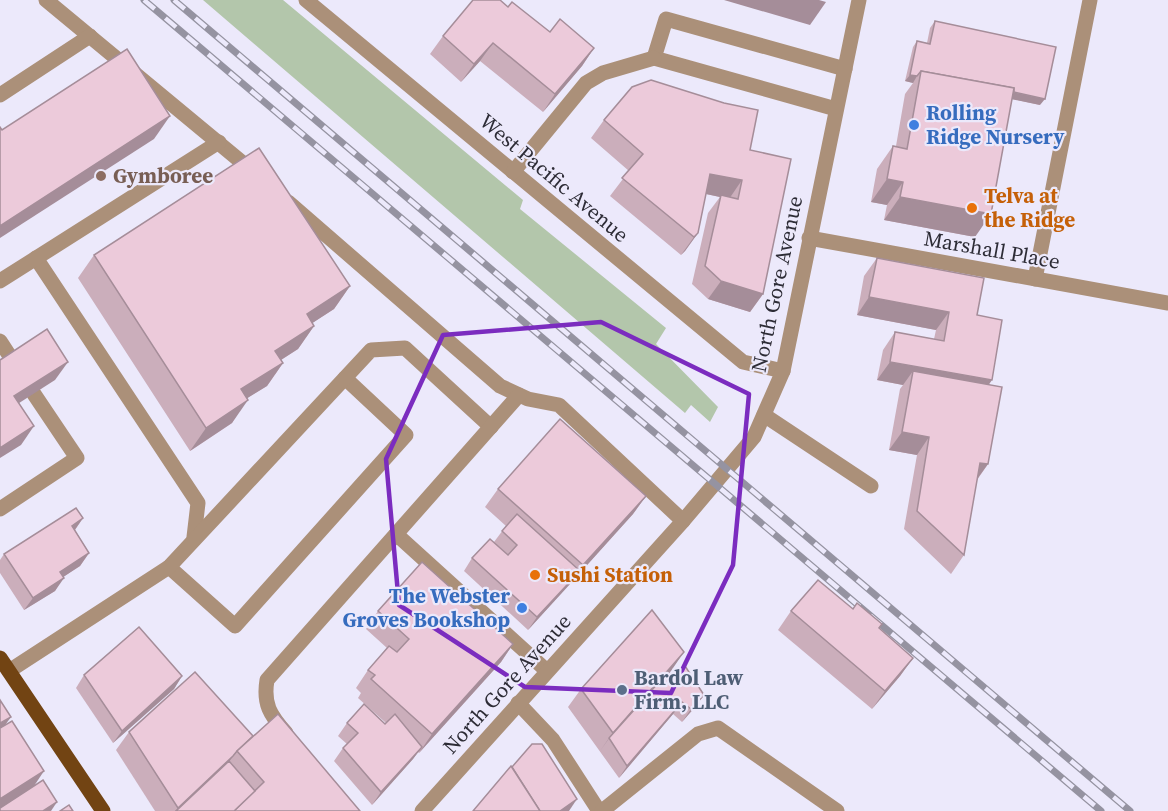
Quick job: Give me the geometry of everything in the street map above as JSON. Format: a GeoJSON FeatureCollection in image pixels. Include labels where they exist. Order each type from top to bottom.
{"type":"FeatureCollection","features":[{"type":"Feature","properties":{"kind":"main road"},"geometry":{"type":"LineString","coordinates":[[0,658],[103,811]]}},
{"type":"Feature","properties":{"kind":"street"},"geometry":{"type":"LineString","coordinates":[[46,0],[219,141],[500,386],[519,395],[559,405],[683,521]]}},
{"type":"Feature","properties":{"kind":"street","name":"West Pacific Avenue"},"geometry":{"type":"LineString","coordinates":[[306,0],[743,362],[783,371]]}},
{"type":"Feature","properties":{"kind":"street","name":"North Gore Avenue"},"geometry":{"type":"LineString","coordinates":[[422,811],[683,521],[754,437],[783,371],[859,0]]}},
{"type":"Feature","properties":{"kind":"street"},"geometry":{"type":"LineString","coordinates":[[1035,279],[1090,0]]}},
{"type":"Feature","properties":{"kind":"street"},"geometry":{"type":"LineString","coordinates":[[654,58],[666,19],[844,69]]}},
{"type":"Feature","properties":{"kind":"street"},"geometry":{"type":"LineString","coordinates":[[0,95],[90,36]]}},
{"type":"Feature","properties":{"kind":"street"},"geometry":{"type":"LineString","coordinates":[[513,172],[586,83],[603,73],[654,58],[836,109]]}},
{"type":"Feature","properties":{"kind":"street"},"geometry":{"type":"LineString","coordinates":[[0,281],[219,141]]}},
{"type":"Feature","properties":{"kind":"street","name":"Marshall Place"},"geometry":{"type":"LineString","coordinates":[[809,238],[1168,303]]}},
{"type":"Feature","properties":{"kind":"street"},"geometry":{"type":"LineString","coordinates":[[36,258],[198,503],[194,537]]}},
{"type":"Feature","properties":{"kind":"street"},"geometry":{"type":"LineString","coordinates":[[0,341],[13,361]]}},
{"type":"Feature","properties":{"kind":"street"},"geometry":{"type":"LineString","coordinates":[[9,671],[169,567],[194,537],[371,350],[405,348],[491,427]]}},
{"type":"Feature","properties":{"kind":"street"},"geometry":{"type":"LineString","coordinates":[[169,567],[235,626],[406,435],[345,378]]}},
{"type":"Feature","properties":{"kind":"street"},"geometry":{"type":"LineString","coordinates":[[0,509],[77,458],[34,394]]}},
{"type":"Feature","properties":{"kind":"street"},"geometry":{"type":"LineString","coordinates":[[292,741],[270,715],[264,697],[267,680],[519,395]]}},
{"type":"Feature","properties":{"kind":"street"},"geometry":{"type":"LineString","coordinates":[[764,415],[871,486]]}},
{"type":"Feature","properties":{"kind":"street"},"geometry":{"type":"LineString","coordinates":[[396,534],[547,671]]}},
{"type":"Feature","properties":{"kind":"street"},"geometry":{"type":"LineString","coordinates":[[518,703],[553,740],[601,811],[698,734],[718,728],[837,811]]}},
{"type":"Feature","properties":{"kind":"highlighted area"},"geometry":{"type":"Polygon","coordinates":[[[601,322],[749,394],[733,565],[671,693],[525,687],[399,605],[386,459],[443,335],[601,322]]]}},
{"type":"Feature","properties":{"kind":"green space"},"geometry":{"type":"Polygon","coordinates":[[[203,0],[283,0],[523,200],[520,209],[666,328],[656,344],[718,407],[710,422],[691,405],[685,413],[203,0]]]}},
{"type":"Feature","properties":{"kind":"building"},"geometry":{"type":"Polygon","coordinates":[[[473,0],[500,0],[508,7],[512,2],[550,32],[560,19],[594,48],[555,94],[493,43],[474,64],[443,36],[473,0]]]}},
{"type":"Feature","properties":{"kind":"building"},"geometry":{"type":"Polygon","coordinates":[[[935,21],[1056,47],[1045,99],[1014,92],[1014,88],[921,71],[917,76],[910,75],[917,41],[930,44],[935,21]]]}},
{"type":"Feature","properties":{"kind":"building"},"geometry":{"type":"Polygon","coordinates":[[[127,49],[170,116],[0,226],[0,127],[2,130],[127,49]]]}},
{"type":"Feature","properties":{"kind":"building"},"geometry":{"type":"Polygon","coordinates":[[[921,71],[1014,88],[991,214],[900,197],[903,182],[887,179],[893,146],[907,149],[921,71]]]}},
{"type":"Feature","properties":{"kind":"building"},"geometry":{"type":"Polygon","coordinates":[[[651,80],[724,103],[758,110],[750,150],[791,159],[763,294],[721,281],[705,266],[721,195],[738,199],[742,180],[710,174],[698,233],[694,237],[622,178],[643,154],[604,120],[632,87],[651,80]]]}},
{"type":"Feature","properties":{"kind":"building"},"geometry":{"type":"Polygon","coordinates":[[[259,148],[350,286],[307,314],[314,326],[275,351],[283,363],[241,389],[248,400],[206,428],[94,255],[259,148]]]}},
{"type":"Feature","properties":{"kind":"building"},"geometry":{"type":"Polygon","coordinates":[[[877,258],[984,278],[977,315],[1002,320],[992,380],[890,362],[895,332],[944,341],[949,312],[869,297],[877,258]]]}},
{"type":"Feature","properties":{"kind":"building"},"geometry":{"type":"Polygon","coordinates":[[[47,329],[68,362],[14,396],[34,426],[0,448],[0,360],[47,329]]]}},
{"type":"Feature","properties":{"kind":"building"},"geometry":{"type":"Polygon","coordinates":[[[913,371],[1002,387],[988,464],[980,463],[964,555],[917,511],[929,437],[902,432],[913,371]]]}},
{"type":"Feature","properties":{"kind":"building"},"geometry":{"type":"Polygon","coordinates":[[[560,419],[646,496],[583,565],[498,489],[560,419]]]}},
{"type":"Feature","properties":{"kind":"building"},"geometry":{"type":"Polygon","coordinates":[[[76,508],[83,518],[72,526],[89,553],[60,572],[64,578],[33,598],[4,554],[76,508]]]}},
{"type":"Feature","properties":{"kind":"building"},"geometry":{"type":"Polygon","coordinates":[[[517,514],[580,571],[537,617],[472,558],[490,539],[508,555],[517,545],[502,531],[517,514]]]}},
{"type":"Feature","properties":{"kind":"building"},"geometry":{"type":"Polygon","coordinates":[[[422,562],[513,644],[432,734],[371,679],[375,675],[368,670],[389,646],[397,652],[409,639],[378,611],[422,562]]]}},
{"type":"Feature","properties":{"kind":"building"},"geometry":{"type":"Polygon","coordinates":[[[818,580],[853,609],[857,603],[882,624],[879,628],[913,658],[885,691],[791,611],[818,580]]]}},
{"type":"Feature","properties":{"kind":"building"},"geometry":{"type":"Polygon","coordinates":[[[652,610],[684,652],[613,733],[581,689],[652,610]]]}},
{"type":"Feature","properties":{"kind":"building"},"geometry":{"type":"Polygon","coordinates":[[[139,627],[182,676],[122,731],[84,675],[139,627]]]}},
{"type":"Feature","properties":{"kind":"building"},"geometry":{"type":"Polygon","coordinates":[[[685,666],[704,695],[691,709],[682,702],[627,766],[609,738],[668,672],[676,678],[685,666]]]}},
{"type":"Feature","properties":{"kind":"building"},"geometry":{"type":"Polygon","coordinates":[[[195,672],[253,736],[178,808],[129,732],[195,672]]]}},
{"type":"Feature","properties":{"kind":"building"},"geometry":{"type":"Polygon","coordinates":[[[0,700],[11,717],[0,723],[0,700]]]}},
{"type":"Feature","properties":{"kind":"building"},"geometry":{"type":"Polygon","coordinates":[[[364,704],[385,724],[395,714],[422,747],[381,792],[343,748],[358,733],[347,723],[364,704]]]}},
{"type":"Feature","properties":{"kind":"building"},"geometry":{"type":"Polygon","coordinates":[[[278,714],[360,811],[234,811],[264,782],[237,751],[278,714]]]}},
{"type":"Feature","properties":{"kind":"building"},"geometry":{"type":"Polygon","coordinates":[[[12,721],[44,771],[0,799],[0,728],[12,721]]]}},
{"type":"Feature","properties":{"kind":"building"},"geometry":{"type":"Polygon","coordinates":[[[532,744],[542,744],[577,799],[560,811],[540,811],[512,767],[532,744]]]}},
{"type":"Feature","properties":{"kind":"building"},"geometry":{"type":"Polygon","coordinates":[[[229,761],[255,791],[234,811],[176,811],[229,761]]]}},
{"type":"Feature","properties":{"kind":"building"},"geometry":{"type":"Polygon","coordinates":[[[511,766],[540,811],[473,811],[511,766]]]}},
{"type":"Feature","properties":{"kind":"building"},"geometry":{"type":"Polygon","coordinates":[[[43,780],[57,802],[43,811],[0,811],[0,808],[43,780]]]}},
{"type":"Feature","properties":{"kind":"building"},"geometry":{"type":"Polygon","coordinates":[[[69,805],[73,811],[60,811],[69,805]]]}},
{"type":"Feature","properties":{"kind":"railway"},"geometry":{"type":"LineString","coordinates":[[144,0],[1101,811]]}},
{"type":"Feature","properties":{"kind":"railway"},"geometry":{"type":"LineString","coordinates":[[174,0],[1130,811]]}},
{"type":"Feature","properties":{"kind":"place","name":"Rolling Ridge Nursery"},"geometry":{"type":"Point","coordinates":[914,125]}},
{"type":"Feature","properties":{"kind":"place","name":"Gymboree"},"geometry":{"type":"Point","coordinates":[101,176]}},
{"type":"Feature","properties":{"kind":"place","name":"Telva at the Ridge"},"geometry":{"type":"Point","coordinates":[972,208]}},
{"type":"Feature","properties":{"kind":"place","name":"Sushi Station"},"geometry":{"type":"Point","coordinates":[535,575]}},
{"type":"Feature","properties":{"kind":"place","name":"The Webster Groves Bookshop"},"geometry":{"type":"Point","coordinates":[522,608]}},
{"type":"Feature","properties":{"kind":"place","name":"Bardol Law Firm, LLC"},"geometry":{"type":"Point","coordinates":[622,690]}}]}
